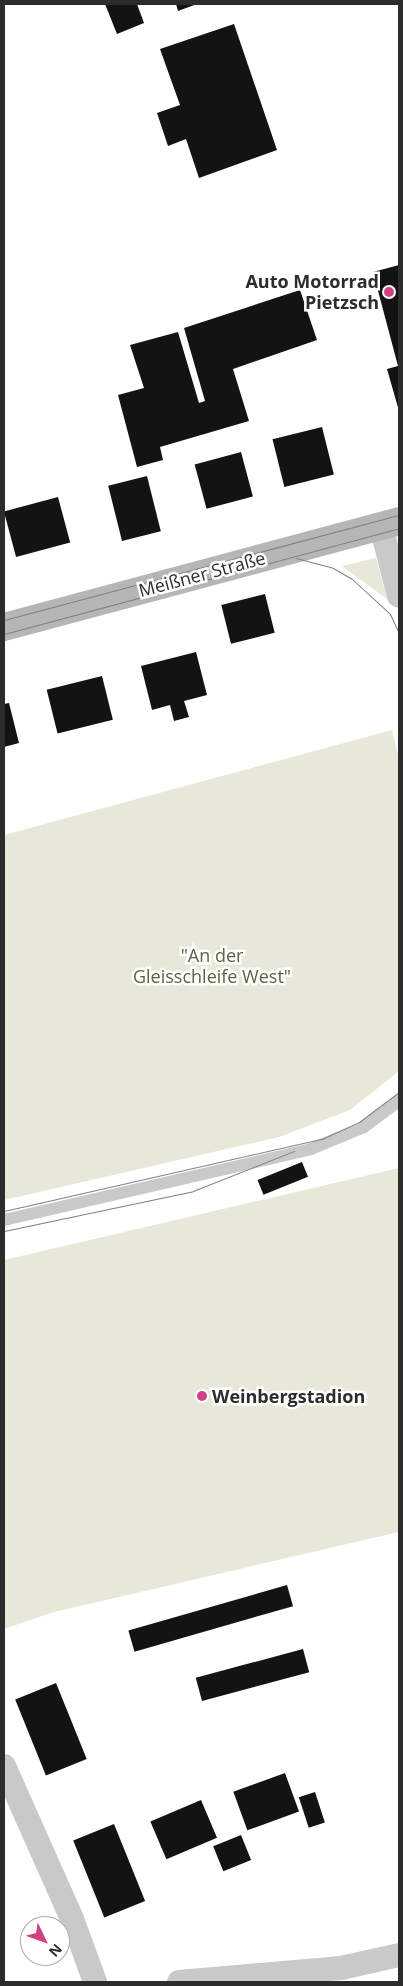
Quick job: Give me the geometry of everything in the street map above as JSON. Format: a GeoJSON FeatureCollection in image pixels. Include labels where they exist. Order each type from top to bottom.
{"type":"FeatureCollection","features":[{"type":"Feature","properties":{"kind":"main road","name":"Meißner Straße"},"geometry":{"type":"LineString","coordinates":[[4,627],[390,523]]}},
{"type":"Feature","properties":{"kind":"street"},"geometry":{"type":"LineString","coordinates":[[390,523],[399,596]]}},
{"type":"Feature","properties":{"kind":"street"},"geometry":{"type":"LineString","coordinates":[[4,1766],[72,1919],[95,1982]]}},
{"type":"Feature","properties":{"kind":"street"},"geometry":{"type":"LineString","coordinates":[[178,1982],[341,1968],[399,1955]]}},
{"type":"Feature","properties":{"kind":"lane"},"geometry":{"type":"LineString","coordinates":[[4,1220],[311,1149],[364,1127],[399,1101]]}},
{"type":"Feature","properties":{"kind":"green space"},"geometry":{"type":"Polygon","coordinates":[[[376,558],[387,599],[342,566],[376,558]]]}},
{"type":"Feature","properties":{"kind":"green space","name":"\"An der Gleisschleife West\""},"geometry":{"type":"Polygon","coordinates":[[[392,730],[399,759],[399,1071],[350,1110],[279,1137],[4,1200],[4,835],[392,730]]]}},
{"type":"Feature","properties":{"kind":"green space","name":"Weinbergstadion"},"geometry":{"type":"Polygon","coordinates":[[[399,1168],[399,1532],[54,1612],[4,1629],[4,1260],[399,1168]]]}},
{"type":"Feature","properties":{"kind":"building"},"geometry":{"type":"Polygon","coordinates":[[[105,4],[137,4],[144,23],[117,34],[105,4]]]}},
{"type":"Feature","properties":{"kind":"building"},"geometry":{"type":"Polygon","coordinates":[[[176,4],[197,4],[178,11],[176,4]]]}},
{"type":"Feature","properties":{"kind":"building"},"geometry":{"type":"Polygon","coordinates":[[[234,24],[277,150],[199,178],[186,139],[168,146],[157,113],[180,105],[160,49],[234,24]]]}},
{"type":"Feature","properties":{"kind":"building"},"geometry":{"type":"Polygon","coordinates":[[[399,265],[399,411],[387,369],[398,366],[373,272],[399,265]]]}},
{"type":"Feature","properties":{"kind":"building"},"geometry":{"type":"Polygon","coordinates":[[[300,290],[317,340],[233,369],[249,421],[160,447],[163,460],[137,467],[118,395],[144,388],[130,345],[178,332],[199,403],[205,401],[184,328],[300,290]]]}},
{"type":"Feature","properties":{"kind":"building"},"geometry":{"type":"Polygon","coordinates":[[[322,427],[334,475],[284,487],[273,439],[322,427]]]}},
{"type":"Feature","properties":{"kind":"building"},"geometry":{"type":"Polygon","coordinates":[[[241,452],[253,496],[207,509],[195,464],[241,452]]]}},
{"type":"Feature","properties":{"kind":"building"},"geometry":{"type":"Polygon","coordinates":[[[147,476],[161,531],[122,541],[108,486],[147,476]]]}},
{"type":"Feature","properties":{"kind":"building"},"geometry":{"type":"Polygon","coordinates":[[[58,497],[70,542],[16,557],[4,511],[58,497]]]}},
{"type":"Feature","properties":{"kind":"building"},"geometry":{"type":"Polygon","coordinates":[[[265,594],[275,633],[231,644],[221,605],[265,594]]]}},
{"type":"Feature","properties":{"kind":"building"},"geometry":{"type":"Polygon","coordinates":[[[196,652],[207,695],[184,701],[189,717],[174,721],[170,705],[152,710],[141,666],[196,652]]]}},
{"type":"Feature","properties":{"kind":"building"},"geometry":{"type":"Polygon","coordinates":[[[102,676],[113,720],[58,733],[47,690],[102,676]]]}},
{"type":"Feature","properties":{"kind":"building"},"geometry":{"type":"Polygon","coordinates":[[[9,703],[19,743],[4,747],[4,704],[9,703]]]}},
{"type":"Feature","properties":{"kind":"building"},"geometry":{"type":"Polygon","coordinates":[[[302,1162],[308,1177],[263,1195],[257,1180],[302,1162]]]}},
{"type":"Feature","properties":{"kind":"building"},"geometry":{"type":"Polygon","coordinates":[[[287,1585],[293,1606],[134,1652],[128,1630],[287,1585]]]}},
{"type":"Feature","properties":{"kind":"building"},"geometry":{"type":"Polygon","coordinates":[[[303,1649],[309,1672],[202,1701],[196,1678],[303,1649]]]}},
{"type":"Feature","properties":{"kind":"building"},"geometry":{"type":"Polygon","coordinates":[[[56,1683],[87,1759],[46,1776],[15,1699],[56,1683]]]}},
{"type":"Feature","properties":{"kind":"building"},"geometry":{"type":"Polygon","coordinates":[[[285,1773],[299,1812],[247,1830],[233,1792],[285,1773]]]}},
{"type":"Feature","properties":{"kind":"building"},"geometry":{"type":"Polygon","coordinates":[[[315,1792],[325,1822],[309,1828],[299,1797],[315,1792]]]}},
{"type":"Feature","properties":{"kind":"building"},"geometry":{"type":"Polygon","coordinates":[[[201,1800],[217,1838],[166,1859],[150,1821],[201,1800]]]}},
{"type":"Feature","properties":{"kind":"building"},"geometry":{"type":"Polygon","coordinates":[[[114,1824],[145,1901],[104,1917],[73,1840],[114,1824]]]}},
{"type":"Feature","properties":{"kind":"building"},"geometry":{"type":"Polygon","coordinates":[[[241,1835],[251,1860],[223,1871],[213,1846],[241,1835]]]}},
{"type":"Feature","properties":{"kind":"tram line"},"geometry":{"type":"LineString","coordinates":[[4,620],[399,515]]}},
{"type":"Feature","properties":{"kind":"tram line"},"geometry":{"type":"LineString","coordinates":[[4,634],[399,528]]}},
{"type":"Feature","properties":{"kind":"tram line"},"geometry":{"type":"LineString","coordinates":[[296,558],[333,568],[352,579],[390,614],[399,633]]}},
{"type":"Feature","properties":{"kind":"tram line"},"geometry":{"type":"LineString","coordinates":[[4,1211],[322,1139],[359,1122],[399,1092]]}},
{"type":"Feature","properties":{"kind":"tram line"},"geometry":{"type":"LineString","coordinates":[[4,1231],[193,1191],[294,1151]]}},
{"type":"Feature","properties":{"kind":"place","name":"Auto Motorrad Pietzsch"},"geometry":{"type":"Point","coordinates":[389,292]}},
{"type":"Feature","properties":{"kind":"place","name":"Weinbergstadion"},"geometry":{"type":"Point","coordinates":[202,1396]}}]}
